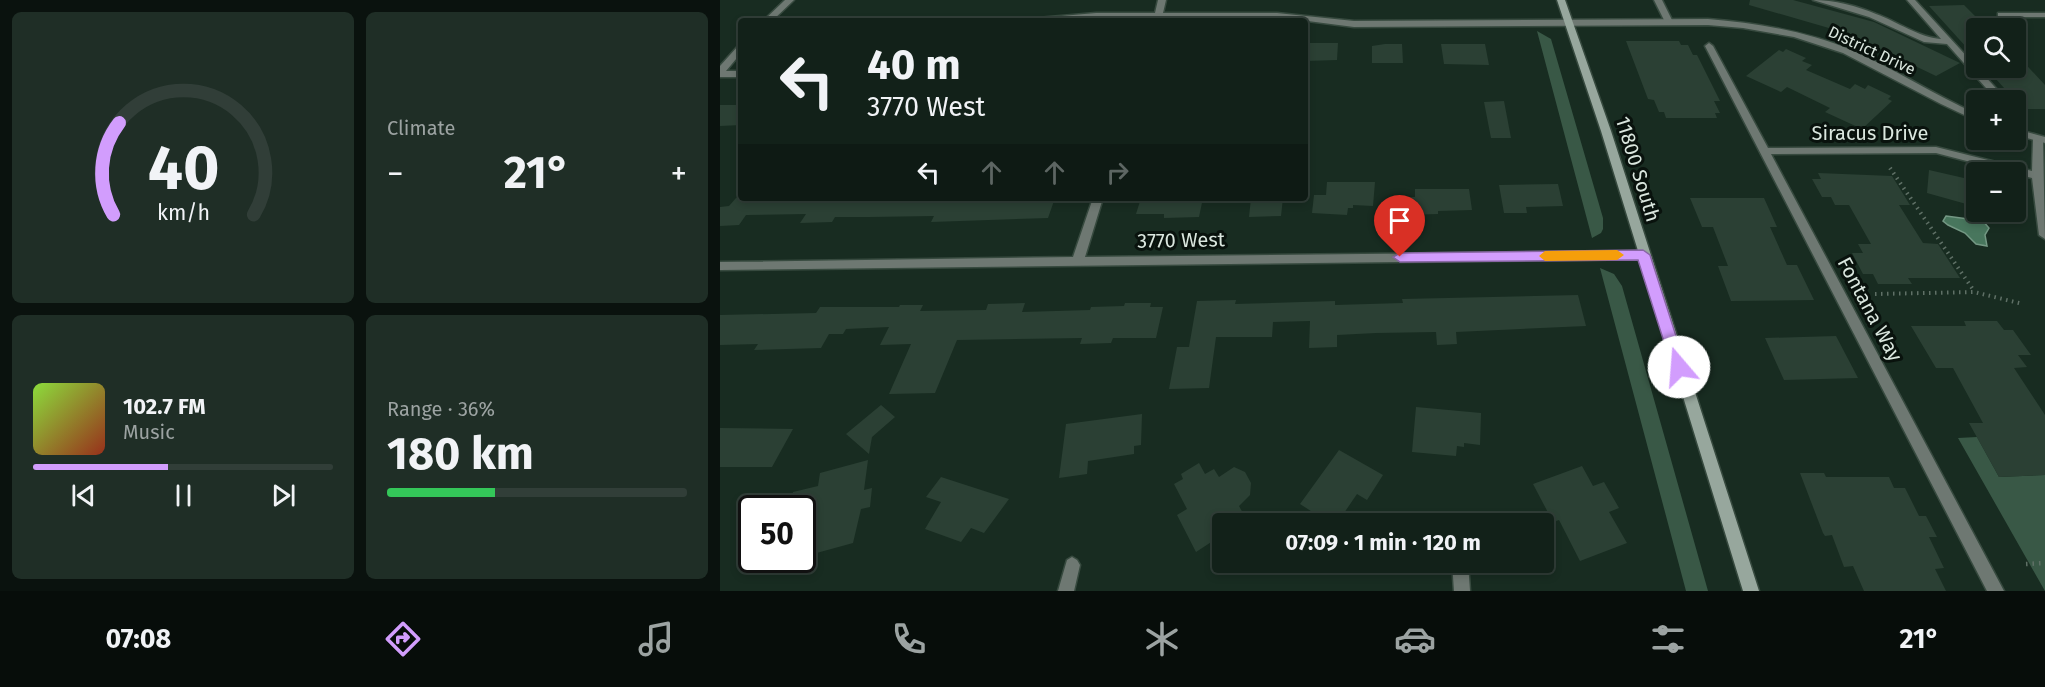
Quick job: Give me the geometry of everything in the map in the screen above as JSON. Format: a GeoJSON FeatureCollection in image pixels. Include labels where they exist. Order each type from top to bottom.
{"type":"FeatureCollection","features":[{"type":"Feature","properties":{"kind":"main road","name":"11800 South"},"geometry":{"type":"LineString","coordinates":[[1561,0],[1606,131],[1643,255],[1751,591]]}},
{"type":"Feature","properties":{"kind":"street"},"geometry":{"type":"LineString","coordinates":[[770,18],[790,0]]}},
{"type":"Feature","properties":{"kind":"street"},"geometry":{"type":"LineString","coordinates":[[1157,18],[1162,0]]}},
{"type":"Feature","properties":{"kind":"street"},"geometry":{"type":"LineString","coordinates":[[1658,0],[1669,22]]}},
{"type":"Feature","properties":{"kind":"street"},"geometry":{"type":"LineString","coordinates":[[1817,0],[1872,15],[1928,40],[1949,42]]}},
{"type":"Feature","properties":{"kind":"street"},"geometry":{"type":"LineString","coordinates":[[1911,0],[1992,90]]}},
{"type":"Feature","properties":{"kind":"street","name":"District Drive"},"geometry":{"type":"LineString","coordinates":[[1187,18],[1277,15],[1303,18]]}},
{"type":"Feature","properties":{"kind":"street"},"geometry":{"type":"LineString","coordinates":[[2001,15],[2045,15]]}},
{"type":"Feature","properties":{"kind":"street","name":"District Drive"},"geometry":{"type":"LineString","coordinates":[[1073,18],[1096,16],[1137,18]]}},
{"type":"Feature","properties":{"kind":"street","name":"District Drive"},"geometry":{"type":"LineString","coordinates":[[1308,19],[1354,24],[1568,22],[1743,24],[1815,39],[1848,52],[1966,112]]}},
{"type":"Feature","properties":{"kind":"street","name":"Fontana Way"},"geometry":{"type":"LineString","coordinates":[[1709,46],[1996,591]]}},
{"type":"Feature","properties":{"kind":"street"},"geometry":{"type":"LineString","coordinates":[[720,73],[738,52]]}},
{"type":"Feature","properties":{"kind":"street"},"geometry":{"type":"LineString","coordinates":[[720,73],[738,74]]}},
{"type":"Feature","properties":{"kind":"street"},"geometry":{"type":"LineString","coordinates":[[2026,135],[2041,140],[2045,236]]}},
{"type":"Feature","properties":{"kind":"street","name":"Siracus Drive"},"geometry":{"type":"LineString","coordinates":[[1764,151],[1936,150],[2041,177]]}},
{"type":"Feature","properties":{"kind":"street"},"geometry":{"type":"LineString","coordinates":[[1078,261],[1097,201]]}},
{"type":"Feature","properties":{"kind":"street","name":"3770 West"},"geometry":{"type":"LineString","coordinates":[[720,266],[1643,255]]}},
{"type":"Feature","properties":{"kind":"street"},"geometry":{"type":"LineString","coordinates":[[1066,591],[1072,564]]}},
{"type":"Feature","properties":{"kind":"street"},"geometry":{"type":"LineString","coordinates":[[1461,573],[1462,591]]}},
{"type":"Feature","properties":{"kind":"path"},"geometry":{"type":"LineString","coordinates":[[1890,168],[1974,292]]}},
{"type":"Feature","properties":{"kind":"path"},"geometry":{"type":"LineString","coordinates":[[1875,294],[1974,292],[2023,304]]}},
{"type":"Feature","properties":{"kind":"path"},"geometry":{"type":"LineString","coordinates":[[2026,564],[2045,563]]}},
{"type":"Feature","properties":{"kind":"shaded area"},"geometry":{"type":"Polygon","coordinates":[[[1537,31],[1551,39],[1603,218],[1601,233],[1592,238],[1537,31]]]}},
{"type":"Feature","properties":{"kind":"shaded area"},"geometry":{"type":"Polygon","coordinates":[[[1946,216],[1966,219],[1966,222],[1984,222],[1989,228],[1985,235],[1987,246],[1976,244],[1965,233],[1943,221],[1946,216]]]}},
{"type":"Feature","properties":{"kind":"shaded area"},"geometry":{"type":"Polygon","coordinates":[[[1600,268],[1614,274],[1622,286],[1708,591],[1686,591],[1600,268]]]}},
{"type":"Feature","properties":{"kind":"shaded area"},"geometry":{"type":"Polygon","coordinates":[[[1977,437],[1999,477],[2045,475],[2045,591],[1958,438],[1977,437]]]}},
{"type":"Feature","properties":{"kind":"building"},"geometry":{"type":"Polygon","coordinates":[[[1750,0],[1793,0],[1874,22],[1960,63],[1936,76],[1846,33],[1749,5],[1750,0]]]}},
{"type":"Feature","properties":{"kind":"building"},"geometry":{"type":"Polygon","coordinates":[[[1964,5],[1977,18],[1966,18],[1966,47],[1929,6],[1964,5]]]}},
{"type":"Feature","properties":{"kind":"building"},"geometry":{"type":"Polygon","coordinates":[[[1626,41],[1679,41],[1681,45],[1688,45],[1693,55],[1697,55],[1720,101],[1714,101],[1720,113],[1715,113],[1717,118],[1666,118],[1664,112],[1659,112],[1654,100],[1648,99],[1626,41]]]}},
{"type":"Feature","properties":{"kind":"building"},"geometry":{"type":"Polygon","coordinates":[[[1308,43],[1338,43],[1337,60],[1308,61],[1308,43]]]}},
{"type":"Feature","properties":{"kind":"building"},"geometry":{"type":"Polygon","coordinates":[[[1402,44],[1403,63],[1372,63],[1372,46],[1402,44]]]}},
{"type":"Feature","properties":{"kind":"building"},"geometry":{"type":"Polygon","coordinates":[[[1441,44],[1485,44],[1489,65],[1444,64],[1441,44]]]}},
{"type":"Feature","properties":{"kind":"building"},"geometry":{"type":"Polygon","coordinates":[[[1786,49],[1806,58],[1802,61],[1812,65],[1806,70],[1850,89],[1855,84],[1865,89],[1868,85],[1891,96],[1888,99],[1892,101],[1862,129],[1825,112],[1830,108],[1787,87],[1781,92],[1746,76],[1779,50],[1783,52],[1786,49]]]}},
{"type":"Feature","properties":{"kind":"building"},"geometry":{"type":"Polygon","coordinates":[[[2026,65],[2045,85],[2045,109],[2026,109],[2026,90],[2006,90],[1995,78],[2026,78],[2026,65]]]}},
{"type":"Feature","properties":{"kind":"building"},"geometry":{"type":"Polygon","coordinates":[[[1504,101],[1511,138],[1491,138],[1484,102],[1504,101]]]}},
{"type":"Feature","properties":{"kind":"building"},"geometry":{"type":"Polygon","coordinates":[[[720,105],[738,105],[738,125],[720,126],[720,105]]]}},
{"type":"Feature","properties":{"kind":"building"},"geometry":{"type":"Polygon","coordinates":[[[1929,170],[1966,178],[1966,204],[1927,193],[1929,170]]]}},
{"type":"Feature","properties":{"kind":"building"},"geometry":{"type":"Polygon","coordinates":[[[1818,173],[1892,176],[1910,205],[1899,205],[1923,243],[1938,244],[1960,278],[1908,278],[1912,284],[1878,284],[1873,274],[1863,274],[1852,253],[1863,253],[1858,244],[1871,244],[1849,205],[1835,205],[1831,197],[1822,197],[1812,179],[1821,179],[1818,173]]]}},
{"type":"Feature","properties":{"kind":"building"},"geometry":{"type":"Polygon","coordinates":[[[1327,182],[1375,182],[1373,206],[1353,205],[1353,208],[1348,208],[1347,215],[1312,213],[1314,195],[1326,195],[1327,182]]]}},
{"type":"Feature","properties":{"kind":"building"},"geometry":{"type":"Polygon","coordinates":[[[1558,184],[1563,206],[1526,207],[1527,213],[1504,213],[1499,185],[1558,184]]]}},
{"type":"Feature","properties":{"kind":"building"},"geometry":{"type":"Polygon","coordinates":[[[1415,189],[1469,189],[1472,210],[1405,215],[1404,197],[1415,197],[1415,189]]]}},
{"type":"Feature","properties":{"kind":"building"},"geometry":{"type":"Polygon","coordinates":[[[736,198],[738,201],[1054,201],[1048,218],[931,222],[934,216],[835,217],[832,222],[800,223],[806,214],[746,215],[739,225],[720,226],[720,207],[729,206],[736,198]]]}},
{"type":"Feature","properties":{"kind":"building"},"geometry":{"type":"Polygon","coordinates":[[[1690,198],[1764,198],[1777,227],[1770,227],[1787,265],[1797,265],[1814,300],[1731,301],[1718,266],[1728,266],[1713,227],[1702,227],[1690,198]]]}},
{"type":"Feature","properties":{"kind":"building"},"geometry":{"type":"Polygon","coordinates":[[[1140,201],[1202,201],[1199,217],[1164,218],[1164,214],[1136,214],[1140,201]]]}},
{"type":"Feature","properties":{"kind":"building"},"geometry":{"type":"Polygon","coordinates":[[[1251,201],[1283,201],[1281,216],[1249,217],[1251,201]]]}},
{"type":"Feature","properties":{"kind":"building"},"geometry":{"type":"Polygon","coordinates":[[[1578,295],[1586,326],[1456,332],[1457,344],[1437,345],[1436,332],[1376,333],[1337,335],[1337,347],[1309,348],[1310,321],[1273,322],[1272,337],[1216,337],[1209,388],[1169,389],[1177,347],[1189,347],[1197,301],[1236,300],[1235,304],[1335,301],[1335,305],[1403,303],[1402,299],[1578,295]]]}},
{"type":"Feature","properties":{"kind":"building"},"geometry":{"type":"Polygon","coordinates":[[[1025,303],[1022,312],[1090,310],[1091,307],[1124,306],[1125,303],[1151,303],[1150,307],[1163,307],[1156,338],[1113,338],[1111,343],[1080,344],[1082,338],[957,340],[935,393],[889,394],[911,344],[880,345],[889,327],[846,329],[843,334],[829,334],[821,348],[754,350],[758,344],[720,345],[720,315],[816,313],[820,307],[899,307],[900,305],[923,305],[920,311],[986,310],[988,304],[1025,303]]]}},
{"type":"Feature","properties":{"kind":"building"},"geometry":{"type":"Polygon","coordinates":[[[1964,321],[1997,321],[2004,330],[2013,330],[2031,355],[2018,355],[2027,367],[2014,368],[2045,415],[2045,475],[1999,477],[1969,423],[1983,423],[1953,368],[1936,368],[1911,326],[1966,326],[1964,321]]]}},
{"type":"Feature","properties":{"kind":"building"},"geometry":{"type":"Polygon","coordinates":[[[1836,336],[1858,378],[1784,380],[1765,338],[1836,336]]]}},
{"type":"Feature","properties":{"kind":"building"},"geometry":{"type":"Polygon","coordinates":[[[881,405],[895,417],[872,437],[869,454],[846,434],[881,405]]]}},
{"type":"Feature","properties":{"kind":"building"},"geometry":{"type":"Polygon","coordinates":[[[1416,407],[1481,413],[1480,445],[1464,443],[1464,447],[1457,446],[1456,456],[1412,452],[1416,407]]]}},
{"type":"Feature","properties":{"kind":"building"},"geometry":{"type":"Polygon","coordinates":[[[1142,414],[1141,445],[1134,446],[1134,454],[1088,461],[1087,474],[1059,478],[1066,424],[1142,414]]]}},
{"type":"Feature","properties":{"kind":"building"},"geometry":{"type":"Polygon","coordinates":[[[720,428],[793,429],[772,467],[720,467],[720,428]]]}},
{"type":"Feature","properties":{"kind":"building"},"geometry":{"type":"Polygon","coordinates":[[[1339,450],[1383,475],[1367,500],[1357,494],[1344,513],[1340,511],[1339,513],[1314,513],[1300,504],[1339,450]]]}},
{"type":"Feature","properties":{"kind":"building"},"geometry":{"type":"Polygon","coordinates":[[[868,460],[864,490],[872,488],[870,507],[861,509],[853,543],[816,553],[816,495],[792,495],[793,492],[818,486],[820,473],[868,460]]]}},
{"type":"Feature","properties":{"kind":"building"},"geometry":{"type":"Polygon","coordinates":[[[1199,463],[1205,474],[1214,469],[1219,477],[1234,467],[1245,472],[1251,483],[1250,495],[1239,506],[1243,513],[1212,513],[1212,542],[1196,552],[1177,515],[1187,509],[1174,484],[1183,479],[1181,474],[1199,463]]]}},
{"type":"Feature","properties":{"kind":"building"},"geometry":{"type":"Polygon","coordinates":[[[1582,466],[1593,486],[1604,482],[1619,508],[1609,512],[1627,543],[1580,561],[1559,520],[1554,522],[1554,513],[1548,513],[1533,484],[1582,466]]]}},
{"type":"Feature","properties":{"kind":"building"},"geometry":{"type":"Polygon","coordinates":[[[1800,473],[1824,473],[1826,477],[1889,477],[1894,488],[1905,488],[1919,516],[1926,516],[1937,537],[1929,537],[1944,568],[1935,569],[1946,591],[1864,591],[1853,566],[1844,567],[1832,535],[1825,536],[1823,533],[1800,473]]]}},
{"type":"Feature","properties":{"kind":"building"},"geometry":{"type":"Polygon","coordinates":[[[941,477],[1009,499],[984,533],[971,528],[961,542],[925,529],[941,502],[926,497],[941,477]]]}},
{"type":"Feature","properties":{"kind":"slow traffic"},"geometry":{"type":"LineString","coordinates":[[1545,256],[1617,255]]}},
{"type":"Feature","properties":{"kind":"route"},"geometry":{"type":"LineString","coordinates":[[1400,257],[1643,255],[1679,367]]}}]}
